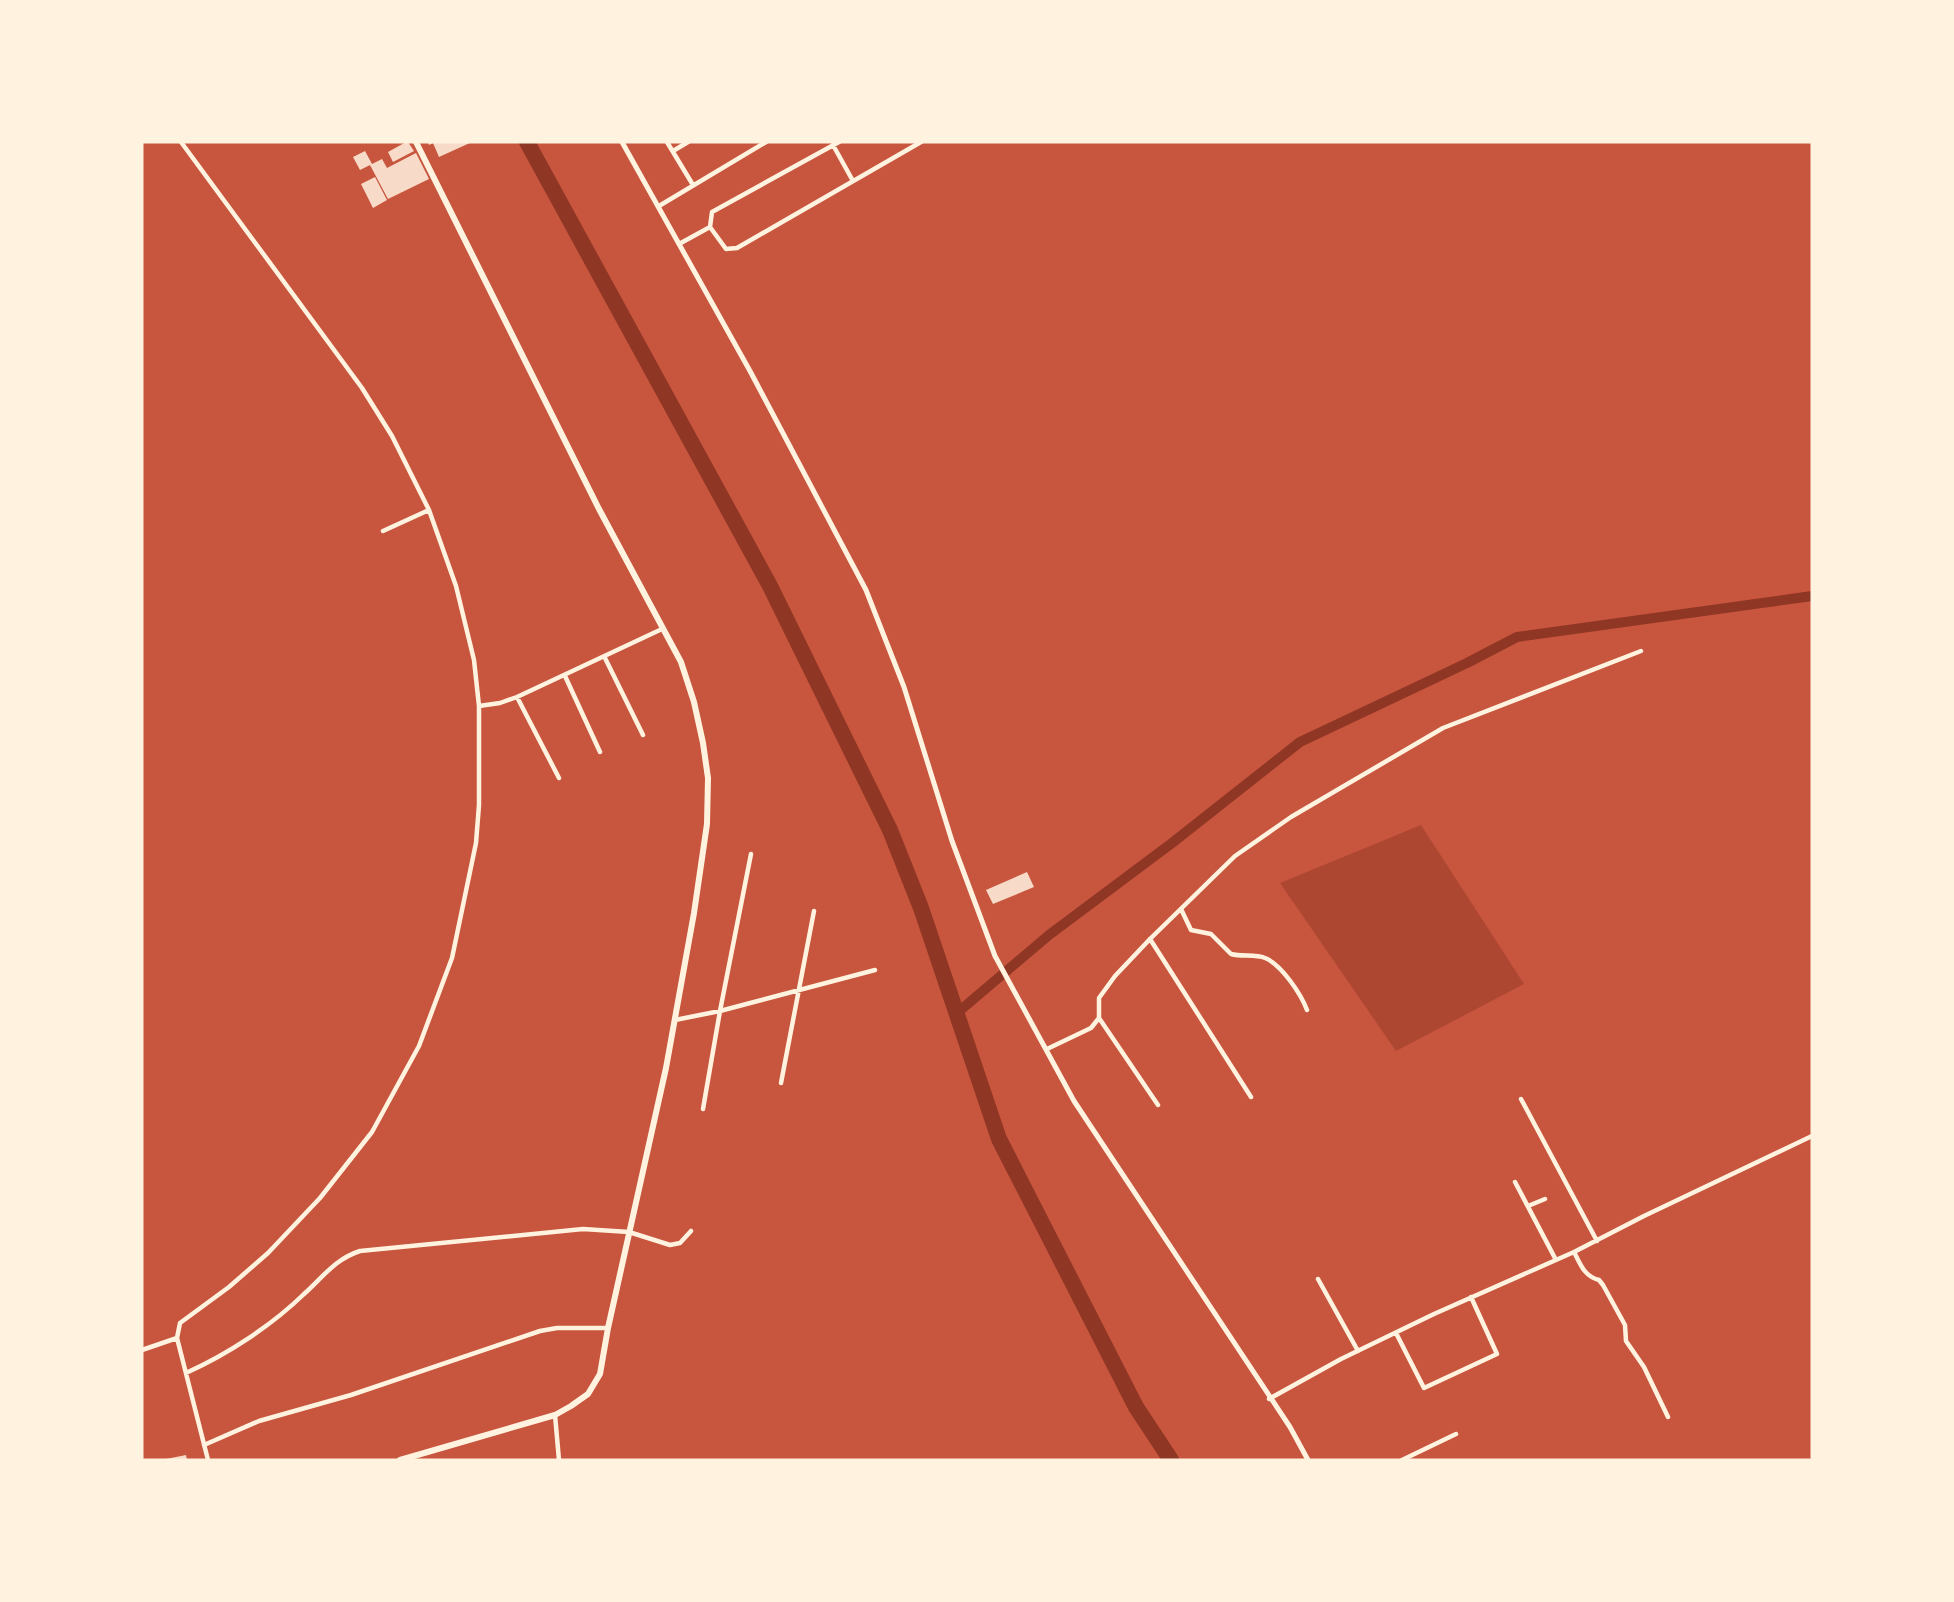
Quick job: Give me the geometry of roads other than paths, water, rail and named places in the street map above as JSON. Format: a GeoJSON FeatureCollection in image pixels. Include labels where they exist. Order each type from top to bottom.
{"type":"FeatureCollection","features":[{"type":"Feature","properties":{"kind":"main road"},"geometry":{"type":"LineString","coordinates":[[400,1460],[555,1415],[588,1394],[600,1374],[675,1020],[707,824],[708,778],[694,702],[681,662],[587,485],[416,142]]}},
{"type":"Feature","properties":{"kind":"street"},"geometry":{"type":"LineString","coordinates":[[181,142],[378,411],[429,510],[456,586],[474,660],[479,706],[477,843],[452,958],[419,1046],[372,1132],[320,1198],[268,1253],[229,1287],[184,1318],[177,1338],[208,1460]]}},
{"type":"Feature","properties":{"kind":"street"},"geometry":{"type":"LineString","coordinates":[[622,142],[866,590],[904,687],[952,841],[995,956],[1074,1101],[1290,1427],[1308,1460]]}},
{"type":"Feature","properties":{"kind":"street"},"geometry":{"type":"LineString","coordinates":[[667,142],[693,185]]}},
{"type":"Feature","properties":{"kind":"street"},"geometry":{"type":"LineString","coordinates":[[673,150],[688,142]]}},
{"type":"Feature","properties":{"kind":"street"},"geometry":{"type":"LineString","coordinates":[[659,206],[766,142]]}},
{"type":"Feature","properties":{"kind":"street"},"geometry":{"type":"LineString","coordinates":[[853,181],[836,143],[712,212],[710,227],[726,249],[732,250],[853,181],[921,142]]}},
{"type":"Feature","properties":{"kind":"street"},"geometry":{"type":"LineString","coordinates":[[679,244],[710,227]]}},
{"type":"Feature","properties":{"kind":"street"},"geometry":{"type":"LineString","coordinates":[[383,531],[429,510]]}},
{"type":"Feature","properties":{"kind":"street"},"geometry":{"type":"LineString","coordinates":[[479,706],[517,697],[662,629]]}},
{"type":"Feature","properties":{"kind":"street"},"geometry":{"type":"LineString","coordinates":[[1158,1105],[1099,1018],[1099,998],[1115,976],[1150,939],[1235,856],[1291,817],[1443,727],[1642,651]]}},
{"type":"Feature","properties":{"kind":"street"},"geometry":{"type":"LineString","coordinates":[[605,657],[643,735]]}},
{"type":"Feature","properties":{"kind":"street"},"geometry":{"type":"LineString","coordinates":[[565,676],[600,752]]}},
{"type":"Feature","properties":{"kind":"street"},"geometry":{"type":"LineString","coordinates":[[517,697],[559,778]]}},
{"type":"Feature","properties":{"kind":"street"},"geometry":{"type":"LineString","coordinates":[[703,1109],[751,854]]}},
{"type":"Feature","properties":{"kind":"street"},"geometry":{"type":"LineString","coordinates":[[1181,909],[1191,930],[1210,934],[1231,954],[1262,956],[1271,961],[1297,989],[1307,1010]]}},
{"type":"Feature","properties":{"kind":"street"},"geometry":{"type":"LineString","coordinates":[[781,1083],[814,911]]}},
{"type":"Feature","properties":{"kind":"street"},"geometry":{"type":"LineString","coordinates":[[1150,939],[1251,1097]]}},
{"type":"Feature","properties":{"kind":"street"},"geometry":{"type":"LineString","coordinates":[[675,1020],[720,1011],[875,970]]}},
{"type":"Feature","properties":{"kind":"street"},"geometry":{"type":"LineString","coordinates":[[1047,1049],[1091,1028],[1099,1018]]}},
{"type":"Feature","properties":{"kind":"street"},"geometry":{"type":"LineString","coordinates":[[1521,1099],[1597,1241]]}},
{"type":"Feature","properties":{"kind":"street"},"geometry":{"type":"LineString","coordinates":[[1269,1399],[1358,1351],[1574,1252],[1812,1136]]}},
{"type":"Feature","properties":{"kind":"street"},"geometry":{"type":"LineString","coordinates":[[1515,1182],[1556,1260]]}},
{"type":"Feature","properties":{"kind":"street"},"geometry":{"type":"LineString","coordinates":[[1528,1206],[1545,1199]]}},
{"type":"Feature","properties":{"kind":"street"},"geometry":{"type":"LineString","coordinates":[[186,1373],[217,1357],[270,1321],[304,1294],[326,1270],[347,1255],[387,1248],[583,1229],[629,1232],[670,1245],[680,1243],[691,1231]]}},
{"type":"Feature","properties":{"kind":"street"},"geometry":{"type":"LineString","coordinates":[[1574,1252],[1586,1274],[1604,1285],[1625,1325],[1626,1341],[1644,1367],[1668,1417]]}},
{"type":"Feature","properties":{"kind":"street"},"geometry":{"type":"LineString","coordinates":[[1318,1279],[1358,1351]]}},
{"type":"Feature","properties":{"kind":"street"},"geometry":{"type":"LineString","coordinates":[[1396,1333],[1424,1388],[1497,1354],[1471,1297]]}},
{"type":"Feature","properties":{"kind":"street"},"geometry":{"type":"LineString","coordinates":[[204,1445],[259,1421],[351,1395],[540,1331],[557,1328],[608,1328]]}},
{"type":"Feature","properties":{"kind":"street"},"geometry":{"type":"LineString","coordinates":[[142,1350],[177,1338]]}},
{"type":"Feature","properties":{"kind":"street"},"geometry":{"type":"LineString","coordinates":[[555,1415],[559,1457]]}},
{"type":"Feature","properties":{"kind":"street"},"geometry":{"type":"LineString","coordinates":[[1402,1460],[1456,1434]]}},
{"type":"Feature","properties":{"kind":"waterway"},"geometry":{"type":"LineString","coordinates":[[527,142],[770,586],[890,830],[921,908],[999,1139],[1136,1407],[1171,1460]]}},
{"type":"Feature","properties":{"kind":"waterway"},"geometry":{"type":"LineString","coordinates":[[957,1013],[1049,935],[1300,742],[1517,637],[1812,596]]}}]}
